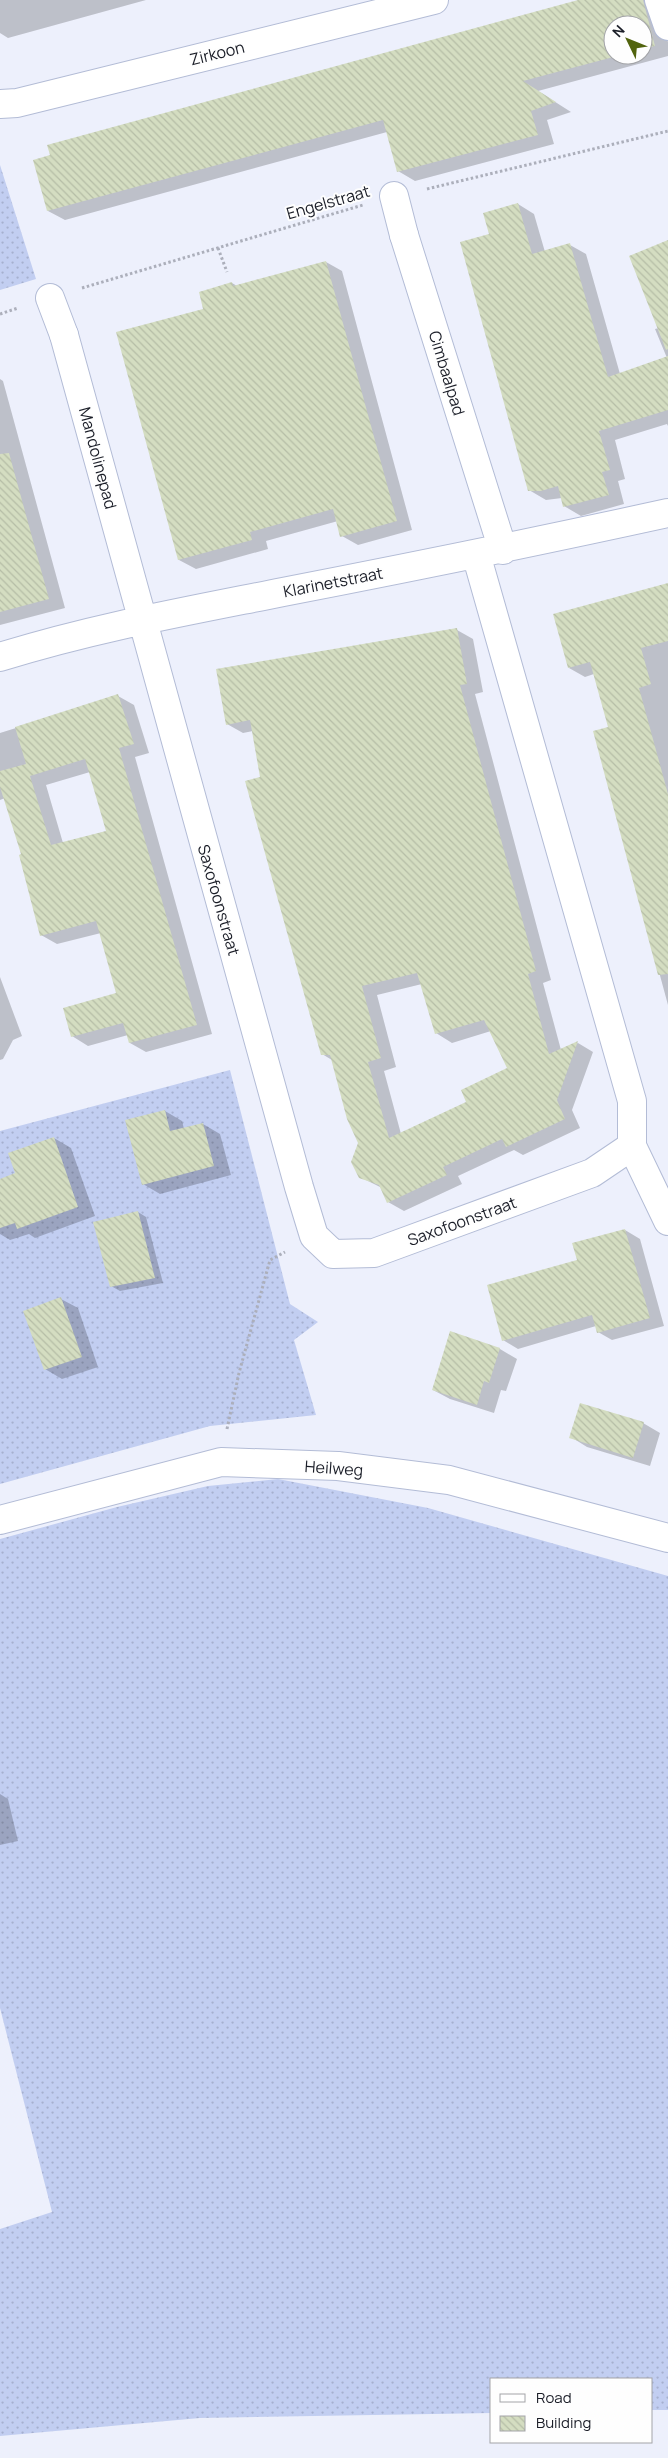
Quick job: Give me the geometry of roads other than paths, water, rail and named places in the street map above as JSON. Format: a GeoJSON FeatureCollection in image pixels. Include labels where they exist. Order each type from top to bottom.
{"type":"FeatureCollection","features":[{"type":"Feature","properties":{"kind":"street","name":"Zirkoon"},"geometry":{"type":"LineString","coordinates":[[0,104],[17,102],[434,0]]}},
{"type":"Feature","properties":{"kind":"street"},"geometry":{"type":"LineString","coordinates":[[659,0],[668,26]]}},
{"type":"Feature","properties":{"kind":"street","name":"Cimbaalpad"},"geometry":{"type":"LineString","coordinates":[[394,196],[404,235],[502,550]]}},
{"type":"Feature","properties":{"kind":"street","name":"Mandolinepad"},"geometry":{"type":"LineString","coordinates":[[50,298],[64,335],[141,620]]}},
{"type":"Feature","properties":{"kind":"street","name":"Klarinetstraat"},"geometry":{"type":"LineString","coordinates":[[0,657],[48,642],[141,620],[502,550],[668,513]]}},
{"type":"Feature","properties":{"kind":"street"},"geometry":{"type":"LineString","coordinates":[[476,554],[632,1101],[632,1146],[668,1221]]}},
{"type":"Feature","properties":{"kind":"street","name":"Saxofoonstraat"},"geometry":{"type":"LineString","coordinates":[[141,620],[314,1236],[333,1254],[374,1253],[592,1173],[632,1146]]}},
{"type":"Feature","properties":{"kind":"street","name":"Heilweg"},"geometry":{"type":"LineString","coordinates":[[0,1520],[221,1462],[338,1466],[449,1480],[668,1538]]}}]}
